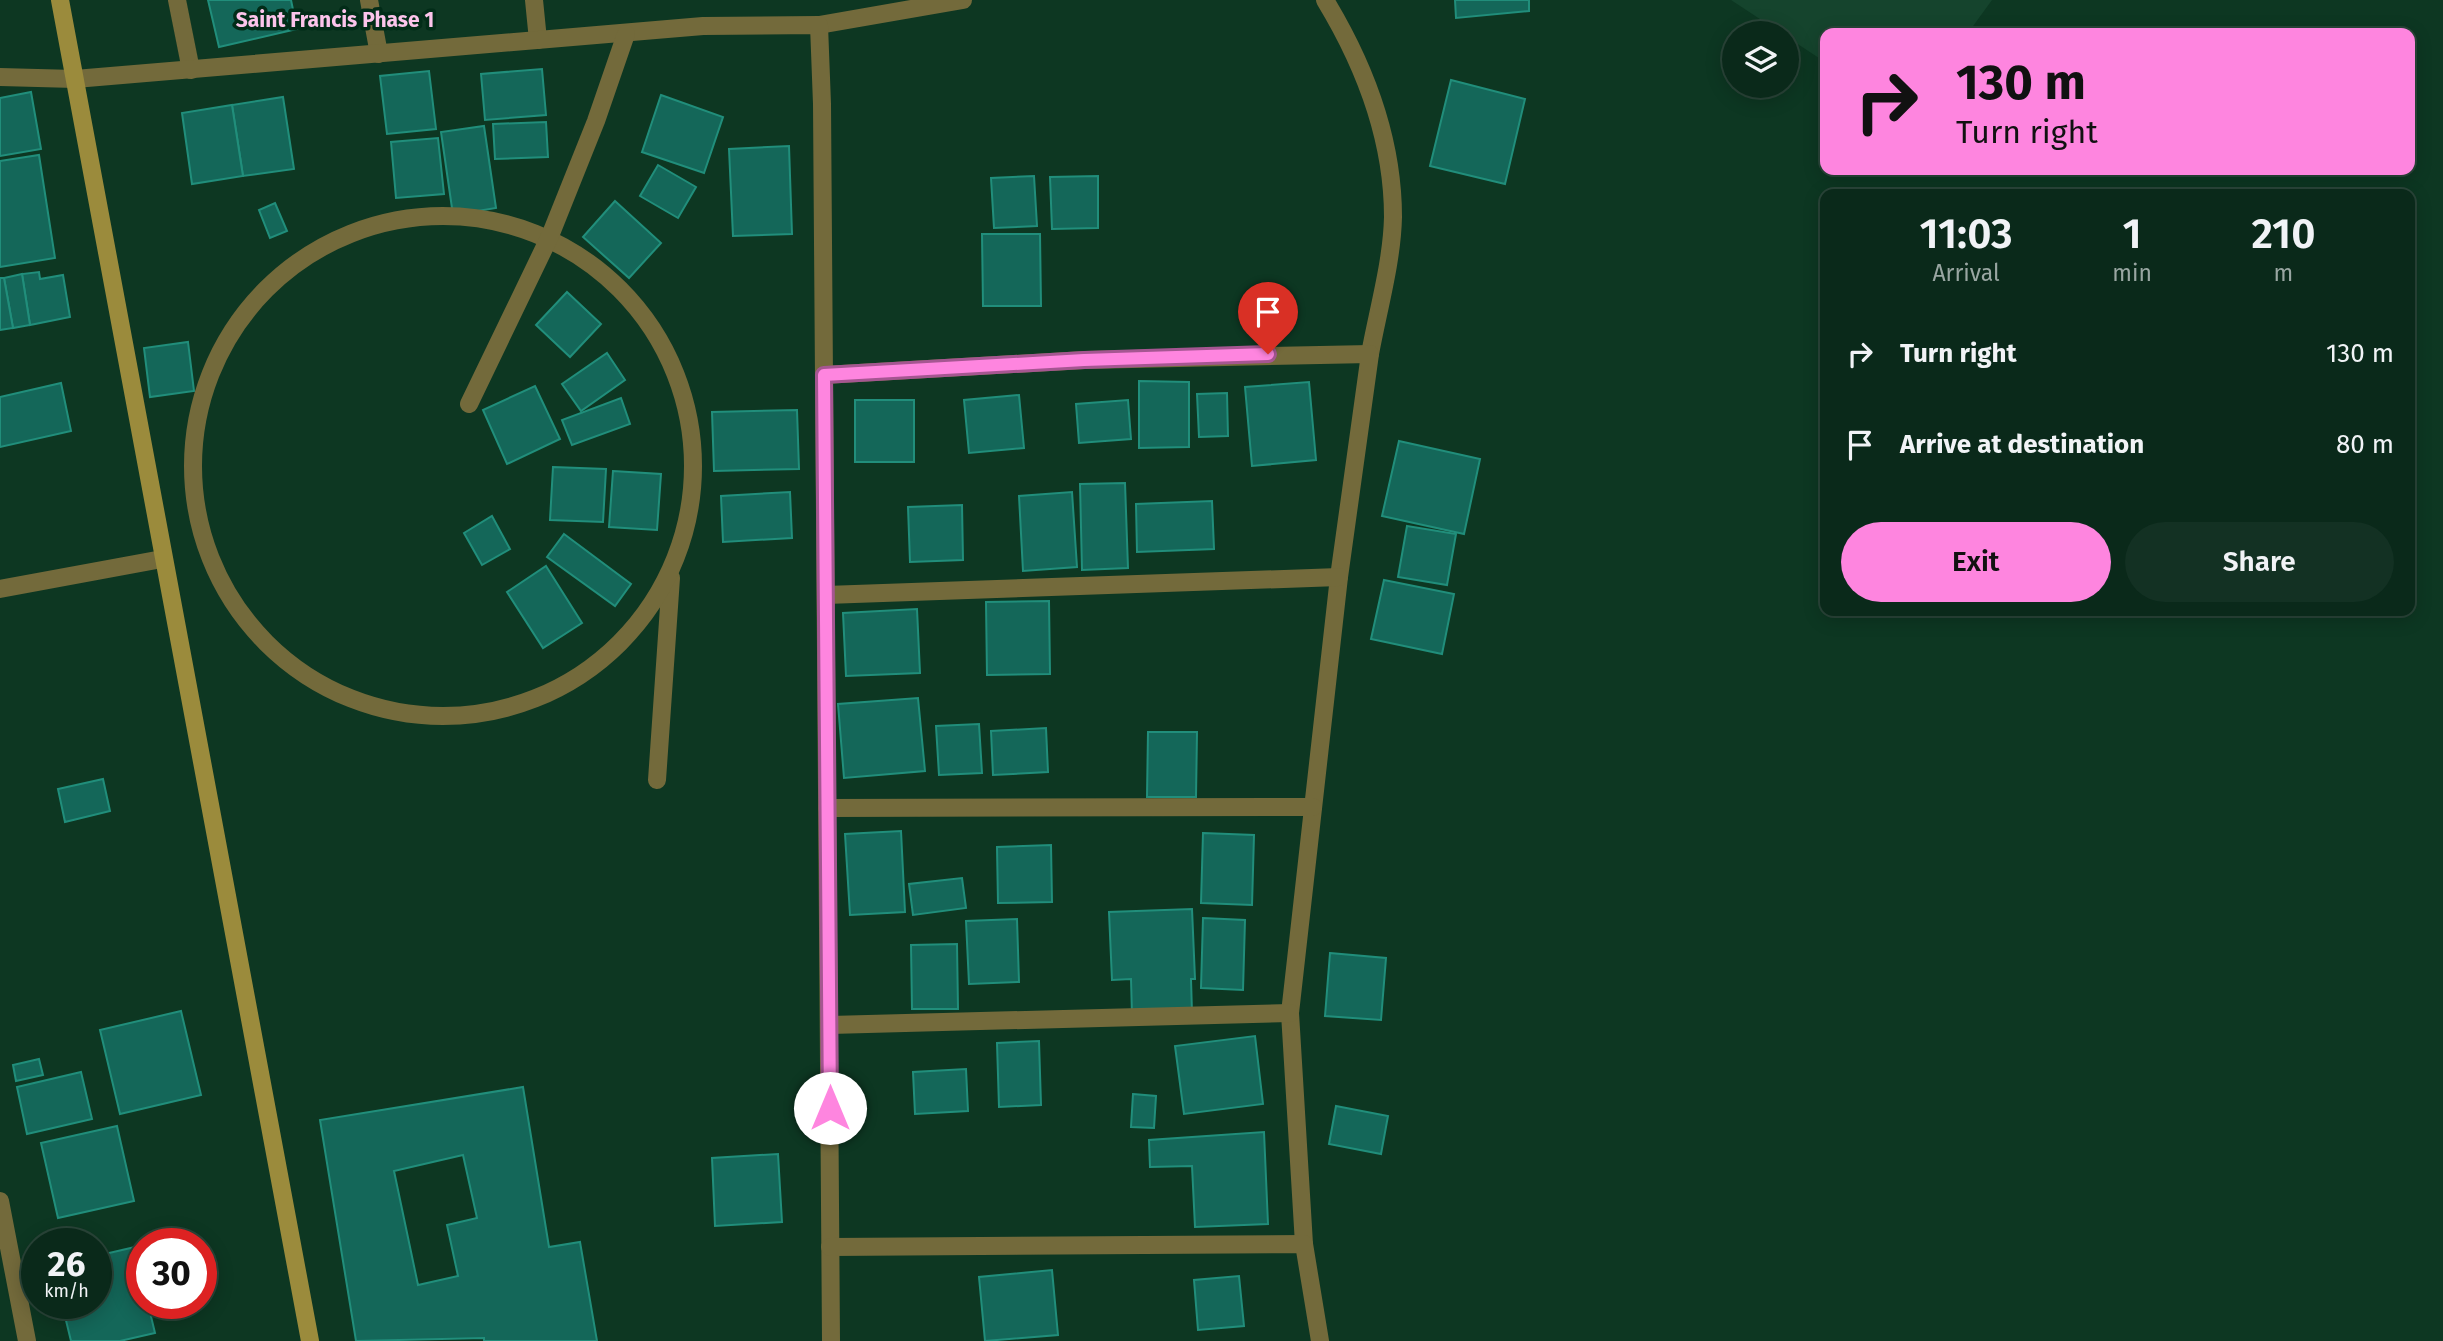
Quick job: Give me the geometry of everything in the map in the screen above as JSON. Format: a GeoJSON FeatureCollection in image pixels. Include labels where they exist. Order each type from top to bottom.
{"type":"FeatureCollection","features":[{"type":"Feature","properties":{"kind":"street"},"geometry":{"type":"LineString","coordinates":[[60,0],[162,559],[310,1341]]}},
{"type":"Feature","properties":{"kind":"street"},"geometry":{"type":"LineString","coordinates":[[177,0],[191,70]]}},
{"type":"Feature","properties":{"kind":"street"},"geometry":{"type":"LineString","coordinates":[[369,0],[379,54]]}},
{"type":"Feature","properties":{"kind":"street"},"geometry":{"type":"LineString","coordinates":[[534,0],[538,40]]}},
{"type":"Feature","properties":{"kind":"street"},"geometry":{"type":"LineString","coordinates":[[0,77],[75,79],[714,25],[819,25],[963,0]]}},
{"type":"Feature","properties":{"kind":"street"},"geometry":{"type":"LineString","coordinates":[[1320,1341],[1304,1244],[1290,1013],[1339,577],[1370,354],[1393,218],[1389,164],[1378,109],[1340,25],[1325,0]]}},
{"type":"Feature","properties":{"kind":"street"},"geometry":{"type":"LineString","coordinates":[[819,25],[831,1341]]}},
{"type":"Feature","properties":{"kind":"street"},"geometry":{"type":"LineString","coordinates":[[469,404],[550,236],[596,121],[626,34]]}},
{"type":"Feature","properties":{"kind":"street"},"geometry":{"type":"LineString","coordinates":[[657,780],[671,578],[696,481],[680,377],[625,289],[550,236],[438,212],[336,236],[258,293],[207,377],[191,471],[211,566],[262,643],[333,695],[430,720],[524,707],[609,658],[671,578]]}},
{"type":"Feature","properties":{"kind":"street"},"geometry":{"type":"LineString","coordinates":[[824,375],[1084,360],[1370,354]]}},
{"type":"Feature","properties":{"kind":"street"},"geometry":{"type":"LineString","coordinates":[[0,589],[162,559]]}},
{"type":"Feature","properties":{"kind":"street"},"geometry":{"type":"LineString","coordinates":[[826,595],[1339,577]]}},
{"type":"Feature","properties":{"kind":"street"},"geometry":{"type":"LineString","coordinates":[[827,808],[1313,807]]}},
{"type":"Feature","properties":{"kind":"street"},"geometry":{"type":"LineString","coordinates":[[830,1025],[1290,1013]]}},
{"type":"Feature","properties":{"kind":"street"},"geometry":{"type":"LineString","coordinates":[[0,1201],[27,1341]]}},
{"type":"Feature","properties":{"kind":"street"},"geometry":{"type":"LineString","coordinates":[[830,1247],[1304,1244]]}},
{"type":"Feature","properties":{"kind":"shaded area"},"geometry":{"type":"Polygon","coordinates":[[[1731,0],[1992,0],[1972,28],[1820,28],[1820,59],[1799,45],[1799,21],[1763,21],[1731,0]]]}},
{"type":"Feature","properties":{"kind":"building"},"geometry":{"type":"Polygon","coordinates":[[[208,0],[291,0],[297,29],[219,47],[208,0]]]}},
{"type":"Feature","properties":{"kind":"building"},"geometry":{"type":"Polygon","coordinates":[[[1455,0],[1529,0],[1529,11],[1456,18],[1455,0]]]}},
{"type":"Feature","properties":{"kind":"building"},"geometry":{"type":"Polygon","coordinates":[[[542,69],[546,115],[485,120],[481,74],[542,69]]]}},
{"type":"Feature","properties":{"kind":"building"},"geometry":{"type":"Polygon","coordinates":[[[429,71],[436,129],[387,134],[380,76],[429,71]]]}},
{"type":"Feature","properties":{"kind":"building"},"geometry":{"type":"Polygon","coordinates":[[[1451,80],[1525,99],[1505,184],[1430,166],[1451,80]]]}},
{"type":"Feature","properties":{"kind":"building"},"geometry":{"type":"Polygon","coordinates":[[[31,92],[41,149],[0,156],[0,98],[31,92]]]}},
{"type":"Feature","properties":{"kind":"building"},"geometry":{"type":"Polygon","coordinates":[[[661,95],[723,117],[704,173],[642,152],[661,95]]]}},
{"type":"Feature","properties":{"kind":"building"},"geometry":{"type":"Polygon","coordinates":[[[283,97],[294,169],[243,176],[232,105],[283,97]]]}},
{"type":"Feature","properties":{"kind":"building"},"geometry":{"type":"Polygon","coordinates":[[[232,105],[243,176],[192,184],[182,113],[232,105]]]}},
{"type":"Feature","properties":{"kind":"building"},"geometry":{"type":"Polygon","coordinates":[[[546,122],[548,157],[495,159],[493,124],[546,122]]]}},
{"type":"Feature","properties":{"kind":"building"},"geometry":{"type":"Polygon","coordinates":[[[484,126],[496,208],[453,215],[441,132],[484,126]]]}},
{"type":"Feature","properties":{"kind":"building"},"geometry":{"type":"Polygon","coordinates":[[[438,138],[444,194],[396,198],[391,142],[438,138]]]}},
{"type":"Feature","properties":{"kind":"building"},"geometry":{"type":"Polygon","coordinates":[[[789,146],[792,234],[733,236],[729,149],[789,146]]]}},
{"type":"Feature","properties":{"kind":"building"},"geometry":{"type":"Polygon","coordinates":[[[39,155],[55,258],[0,267],[0,161],[39,155]]]}},
{"type":"Feature","properties":{"kind":"building"},"geometry":{"type":"Polygon","coordinates":[[[658,165],[696,187],[678,218],[640,196],[658,165]]]}},
{"type":"Feature","properties":{"kind":"building"},"geometry":{"type":"Polygon","coordinates":[[[1034,176],[1037,226],[994,228],[991,178],[1034,176]]]}},
{"type":"Feature","properties":{"kind":"building"},"geometry":{"type":"Polygon","coordinates":[[[1098,176],[1098,228],[1052,229],[1050,177],[1098,176]]]}},
{"type":"Feature","properties":{"kind":"building"},"geometry":{"type":"Polygon","coordinates":[[[615,201],[661,243],[629,278],[583,237],[615,201]]]}},
{"type":"Feature","properties":{"kind":"building"},"geometry":{"type":"Polygon","coordinates":[[[275,203],[287,231],[270,238],[259,210],[275,203]]]}},
{"type":"Feature","properties":{"kind":"building"},"geometry":{"type":"Polygon","coordinates":[[[982,234],[1040,234],[1041,306],[983,306],[982,234]]]}},
{"type":"Feature","properties":{"kind":"building"},"geometry":{"type":"Polygon","coordinates":[[[39,272],[40,279],[63,275],[70,317],[30,325],[22,274],[39,272]]]}},
{"type":"Feature","properties":{"kind":"building"},"geometry":{"type":"Polygon","coordinates":[[[22,274],[30,325],[13,328],[4,278],[22,274]]]}},
{"type":"Feature","properties":{"kind":"building"},"geometry":{"type":"Polygon","coordinates":[[[0,278],[4,278],[13,328],[0,330],[0,278]]]}},
{"type":"Feature","properties":{"kind":"building"},"geometry":{"type":"Polygon","coordinates":[[[567,292],[601,324],[570,357],[536,325],[567,292]]]}},
{"type":"Feature","properties":{"kind":"building"},"geometry":{"type":"Polygon","coordinates":[[[188,342],[194,391],[150,397],[144,348],[188,342]]]}},
{"type":"Feature","properties":{"kind":"building"},"geometry":{"type":"Polygon","coordinates":[[[607,353],[625,380],[581,411],[562,384],[607,353]]]}},
{"type":"Feature","properties":{"kind":"building"},"geometry":{"type":"Polygon","coordinates":[[[1139,381],[1189,382],[1189,447],[1139,448],[1139,381]]]}},
{"type":"Feature","properties":{"kind":"building"},"geometry":{"type":"Polygon","coordinates":[[[1309,382],[1316,460],[1252,466],[1245,387],[1309,382]]]}},
{"type":"Feature","properties":{"kind":"building"},"geometry":{"type":"Polygon","coordinates":[[[61,383],[71,431],[0,447],[0,397],[61,383]]]}},
{"type":"Feature","properties":{"kind":"building"},"geometry":{"type":"Polygon","coordinates":[[[535,386],[560,439],[507,464],[483,410],[535,386]]]}},
{"type":"Feature","properties":{"kind":"building"},"geometry":{"type":"Polygon","coordinates":[[[1227,393],[1228,436],[1199,437],[1197,394],[1227,393]]]}},
{"type":"Feature","properties":{"kind":"building"},"geometry":{"type":"Polygon","coordinates":[[[1019,395],[1024,448],[969,453],[964,400],[1019,395]]]}},
{"type":"Feature","properties":{"kind":"building"},"geometry":{"type":"Polygon","coordinates":[[[621,398],[630,424],[572,445],[562,420],[621,398]]]}},
{"type":"Feature","properties":{"kind":"building"},"geometry":{"type":"Polygon","coordinates":[[[855,400],[914,400],[914,462],[855,462],[855,400]]]}},
{"type":"Feature","properties":{"kind":"building"},"geometry":{"type":"Polygon","coordinates":[[[1128,400],[1131,439],[1079,443],[1076,404],[1128,400]]]}},
{"type":"Feature","properties":{"kind":"building"},"geometry":{"type":"Polygon","coordinates":[[[797,410],[799,469],[714,471],[712,412],[797,410]]]}},
{"type":"Feature","properties":{"kind":"building"},"geometry":{"type":"Polygon","coordinates":[[[1399,441],[1480,459],[1464,534],[1382,516],[1399,441]]]}},
{"type":"Feature","properties":{"kind":"building"},"geometry":{"type":"Polygon","coordinates":[[[553,467],[606,469],[603,522],[550,520],[553,467]]]}},
{"type":"Feature","properties":{"kind":"building"},"geometry":{"type":"Polygon","coordinates":[[[613,471],[661,474],[657,530],[609,527],[613,471]]]}},
{"type":"Feature","properties":{"kind":"building"},"geometry":{"type":"Polygon","coordinates":[[[1125,483],[1128,568],[1082,570],[1080,484],[1125,483]]]}},
{"type":"Feature","properties":{"kind":"building"},"geometry":{"type":"Polygon","coordinates":[[[790,492],[792,538],[723,542],[721,496],[790,492]]]}},
{"type":"Feature","properties":{"kind":"building"},"geometry":{"type":"Polygon","coordinates":[[[1072,492],[1077,567],[1023,571],[1019,496],[1072,492]]]}},
{"type":"Feature","properties":{"kind":"building"},"geometry":{"type":"Polygon","coordinates":[[[1212,501],[1214,549],[1137,552],[1136,504],[1212,501]]]}},
{"type":"Feature","properties":{"kind":"building"},"geometry":{"type":"Polygon","coordinates":[[[962,505],[963,560],[910,562],[908,507],[962,505]]]}},
{"type":"Feature","properties":{"kind":"building"},"geometry":{"type":"Polygon","coordinates":[[[492,516],[510,549],[482,565],[464,533],[492,516]]]}},
{"type":"Feature","properties":{"kind":"building"},"geometry":{"type":"Polygon","coordinates":[[[1407,526],[1456,534],[1447,585],[1398,577],[1407,526]]]}},
{"type":"Feature","properties":{"kind":"building"},"geometry":{"type":"Polygon","coordinates":[[[564,534],[631,584],[615,606],[547,557],[564,534]]]}},
{"type":"Feature","properties":{"kind":"building"},"geometry":{"type":"Polygon","coordinates":[[[546,566],[582,623],[543,648],[507,592],[546,566]]]}},
{"type":"Feature","properties":{"kind":"building"},"geometry":{"type":"Polygon","coordinates":[[[1384,580],[1454,594],[1442,654],[1371,639],[1384,580]]]}},
{"type":"Feature","properties":{"kind":"building"},"geometry":{"type":"Polygon","coordinates":[[[1049,601],[1050,674],[987,675],[986,602],[1049,601]]]}},
{"type":"Feature","properties":{"kind":"building"},"geometry":{"type":"Polygon","coordinates":[[[917,609],[920,673],[846,676],[843,613],[917,609]]]}},
{"type":"Feature","properties":{"kind":"building"},"geometry":{"type":"Polygon","coordinates":[[[918,698],[925,771],[844,778],[838,704],[918,698]]]}},
{"type":"Feature","properties":{"kind":"building"},"geometry":{"type":"Polygon","coordinates":[[[979,724],[982,773],[939,775],[936,726],[979,724]]]}},
{"type":"Feature","properties":{"kind":"building"},"geometry":{"type":"Polygon","coordinates":[[[1046,728],[1048,772],[993,775],[991,731],[1046,728]]]}},
{"type":"Feature","properties":{"kind":"building"},"geometry":{"type":"Polygon","coordinates":[[[1148,732],[1197,732],[1196,797],[1147,797],[1148,732]]]}},
{"type":"Feature","properties":{"kind":"building"},"geometry":{"type":"Polygon","coordinates":[[[103,779],[110,811],[65,822],[58,789],[103,779]]]}},
{"type":"Feature","properties":{"kind":"building"},"geometry":{"type":"Polygon","coordinates":[[[901,831],[905,912],[850,915],[845,834],[901,831]]]}},
{"type":"Feature","properties":{"kind":"building"},"geometry":{"type":"Polygon","coordinates":[[[1203,833],[1254,835],[1252,905],[1201,903],[1203,833]]]}},
{"type":"Feature","properties":{"kind":"building"},"geometry":{"type":"Polygon","coordinates":[[[1051,845],[1052,902],[998,903],[997,847],[1051,845]]]}},
{"type":"Feature","properties":{"kind":"building"},"geometry":{"type":"Polygon","coordinates":[[[962,878],[966,908],[913,915],[909,884],[962,878]]]}},
{"type":"Feature","properties":{"kind":"building"},"geometry":{"type":"Polygon","coordinates":[[[1192,909],[1195,979],[1191,979],[1192,1013],[1132,1015],[1131,979],[1112,980],[1109,912],[1192,909]]]}},
{"type":"Feature","properties":{"kind":"building"},"geometry":{"type":"Polygon","coordinates":[[[1203,918],[1245,920],[1243,990],[1201,988],[1203,918]]]}},
{"type":"Feature","properties":{"kind":"building"},"geometry":{"type":"Polygon","coordinates":[[[1017,919],[1019,982],[969,984],[966,921],[1017,919]]]}},
{"type":"Feature","properties":{"kind":"building"},"geometry":{"type":"Polygon","coordinates":[[[957,944],[958,1009],[912,1009],[911,945],[957,944]]]}},
{"type":"Feature","properties":{"kind":"building"},"geometry":{"type":"Polygon","coordinates":[[[1330,953],[1386,958],[1381,1020],[1325,1016],[1330,953]]]}},
{"type":"Feature","properties":{"kind":"building"},"geometry":{"type":"Polygon","coordinates":[[[181,1011],[201,1095],[120,1114],[100,1030],[181,1011]]]}},
{"type":"Feature","properties":{"kind":"building"},"geometry":{"type":"Polygon","coordinates":[[[1255,1036],[1263,1104],[1184,1114],[1175,1046],[1255,1036]]]}},
{"type":"Feature","properties":{"kind":"building"},"geometry":{"type":"Polygon","coordinates":[[[1039,1041],[1041,1105],[999,1107],[997,1043],[1039,1041]]]}},
{"type":"Feature","properties":{"kind":"building"},"geometry":{"type":"Polygon","coordinates":[[[39,1059],[43,1075],[16,1081],[13,1065],[39,1059]]]}},
{"type":"Feature","properties":{"kind":"building"},"geometry":{"type":"Polygon","coordinates":[[[966,1069],[968,1111],[915,1114],[913,1072],[966,1069]]]}},
{"type":"Feature","properties":{"kind":"building"},"geometry":{"type":"Polygon","coordinates":[[[81,1072],[92,1119],[27,1134],[17,1087],[81,1072]]]}},
{"type":"Feature","properties":{"kind":"building"},"geometry":{"type":"Polygon","coordinates":[[[523,1087],[549,1247],[580,1242],[597,1341],[484,1341],[484,1338],[356,1341],[320,1120],[523,1087]],[[463,1155],[394,1171],[418,1285],[458,1276],[447,1225],[477,1218],[463,1155]]]}},
{"type":"Feature","properties":{"kind":"building"},"geometry":{"type":"Polygon","coordinates":[[[1133,1094],[1156,1096],[1154,1128],[1131,1127],[1133,1094]]]}},
{"type":"Feature","properties":{"kind":"building"},"geometry":{"type":"Polygon","coordinates":[[[1336,1106],[1388,1116],[1381,1154],[1329,1144],[1336,1106]]]}},
{"type":"Feature","properties":{"kind":"building"},"geometry":{"type":"Polygon","coordinates":[[[117,1126],[134,1201],[58,1218],[41,1143],[117,1126]]]}},
{"type":"Feature","properties":{"kind":"building"},"geometry":{"type":"Polygon","coordinates":[[[1264,1132],[1268,1224],[1195,1227],[1192,1166],[1150,1167],[1149,1140],[1264,1132]]]}},
{"type":"Feature","properties":{"kind":"building"},"geometry":{"type":"Polygon","coordinates":[[[778,1154],[782,1222],[715,1226],[712,1158],[778,1154]]]}},
{"type":"Feature","properties":{"kind":"building"},"geometry":{"type":"Polygon","coordinates":[[[126,1249],[126,1319],[152,1319],[155,1333],[120,1341],[71,1341],[66,1319],[112,1319],[112,1252],[126,1249]]]}},
{"type":"Feature","properties":{"kind":"building"},"geometry":{"type":"Polygon","coordinates":[[[1052,1270],[1058,1335],[985,1341],[979,1277],[1052,1270]]]}},
{"type":"Feature","properties":{"kind":"building"},"geometry":{"type":"Polygon","coordinates":[[[1239,1276],[1244,1326],[1198,1330],[1194,1280],[1239,1276]]]}},
{"type":"Feature","properties":{"kind":"district","name":"Saint Francis Phase 1"},"geometry":{"type":"Point","coordinates":[335,20]}},
{"type":"Feature","properties":{"kind":"route"},"geometry":{"type":"LineString","coordinates":[[830,1108],[824,375],[1084,360],[1268,354]]}}]}
